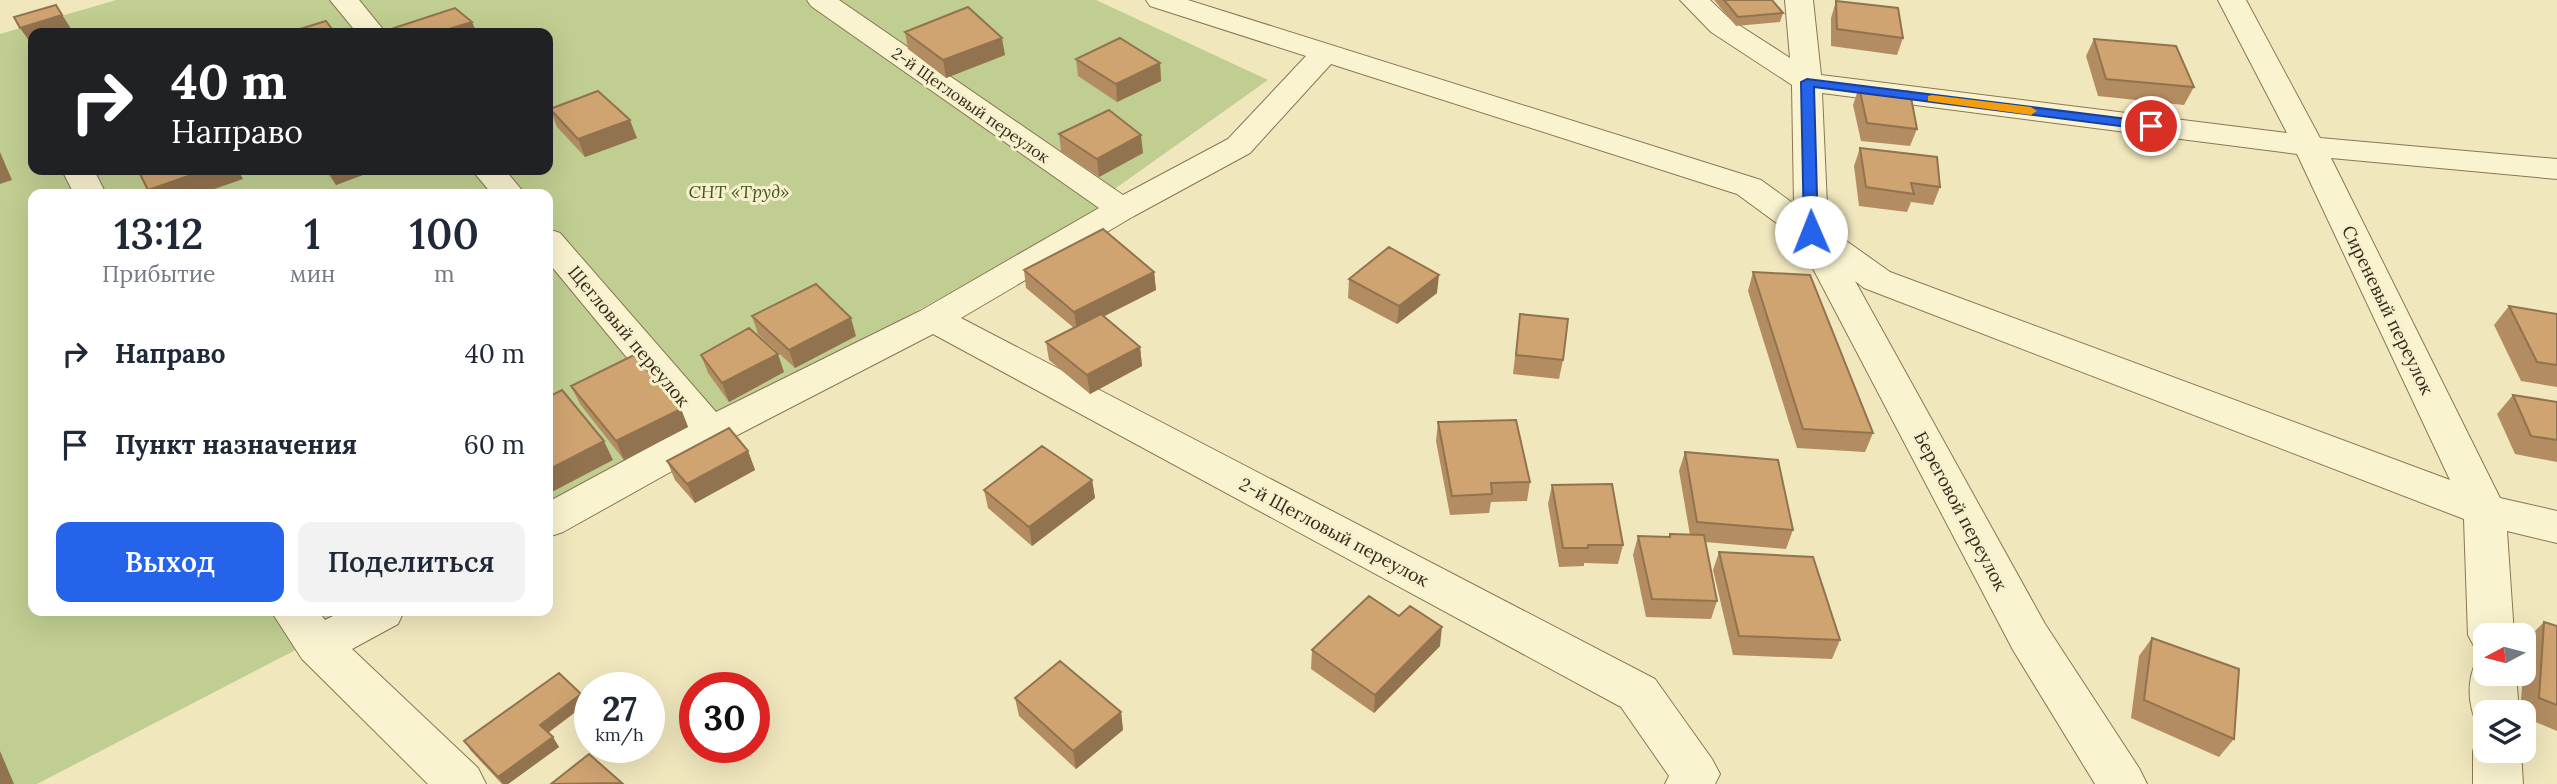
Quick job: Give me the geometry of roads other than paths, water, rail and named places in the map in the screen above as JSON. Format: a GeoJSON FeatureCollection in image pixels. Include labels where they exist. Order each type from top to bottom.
{"type":"FeatureCollection","features":[{"type":"Feature","properties":{"kind":"street"},"geometry":{"type":"LineString","coordinates":[[344,0],[368,28]]}},
{"type":"Feature","properties":{"kind":"street","name":"2-й Щегловый переулок"},"geometry":{"type":"LineString","coordinates":[[821,0],[1122,209]]}},
{"type":"Feature","properties":{"kind":"street"},"geometry":{"type":"LineString","coordinates":[[1160,0],[1749,187],[1877,280],[2485,510],[2557,527]]}},
{"type":"Feature","properties":{"kind":"street"},"geometry":{"type":"LineString","coordinates":[[1694,0],[1721,26],[1807,82],[2309,146],[2557,169]]}},
{"type":"Feature","properties":{"kind":"street"},"geometry":{"type":"LineString","coordinates":[[1799,0],[1807,82],[1811,232]]}},
{"type":"Feature","properties":{"kind":"street","name":"Сиреневый переулок"},"geometry":{"type":"LineString","coordinates":[[2232,0],[2309,146],[2485,510],[2490,623]]}},
{"type":"Feature","properties":{"kind":"street"},"geometry":{"type":"LineString","coordinates":[[553,518],[710,432],[933,319],[1122,209],[1239,146],[1324,54]]}},
{"type":"Feature","properties":{"kind":"street"},"geometry":{"type":"LineString","coordinates":[[492,175],[505,189]]}},
{"type":"Feature","properties":{"kind":"street","name":"Береговой переулок"},"geometry":{"type":"LineString","coordinates":[[1811,232],[2029,637],[2123,784]]}},
{"type":"Feature","properties":{"kind":"street","name":"Щегловый переулок"},"geometry":{"type":"LineString","coordinates":[[553,246],[710,432]]}},
{"type":"Feature","properties":{"kind":"street","name":"2-й Щегловый переулок"},"geometry":{"type":"LineString","coordinates":[[933,319],[1638,693],[1695,774],[1690,784]]}},
{"type":"Feature","properties":{"kind":"street"},"geometry":{"type":"LineString","coordinates":[[305,628],[359,616]]}},
{"type":"Feature","properties":{"kind":"street"},"geometry":{"type":"LineString","coordinates":[[305,628],[461,784]]}},
{"type":"Feature","properties":{"kind":"street"},"geometry":{"type":"LineString","coordinates":[[2497,763],[2498,784]]}},
{"type":"Feature","properties":{"kind":"park label","name":"СНТ «Труд»"},"geometry":{"type":"Point","coordinates":[739,191]}}]}
